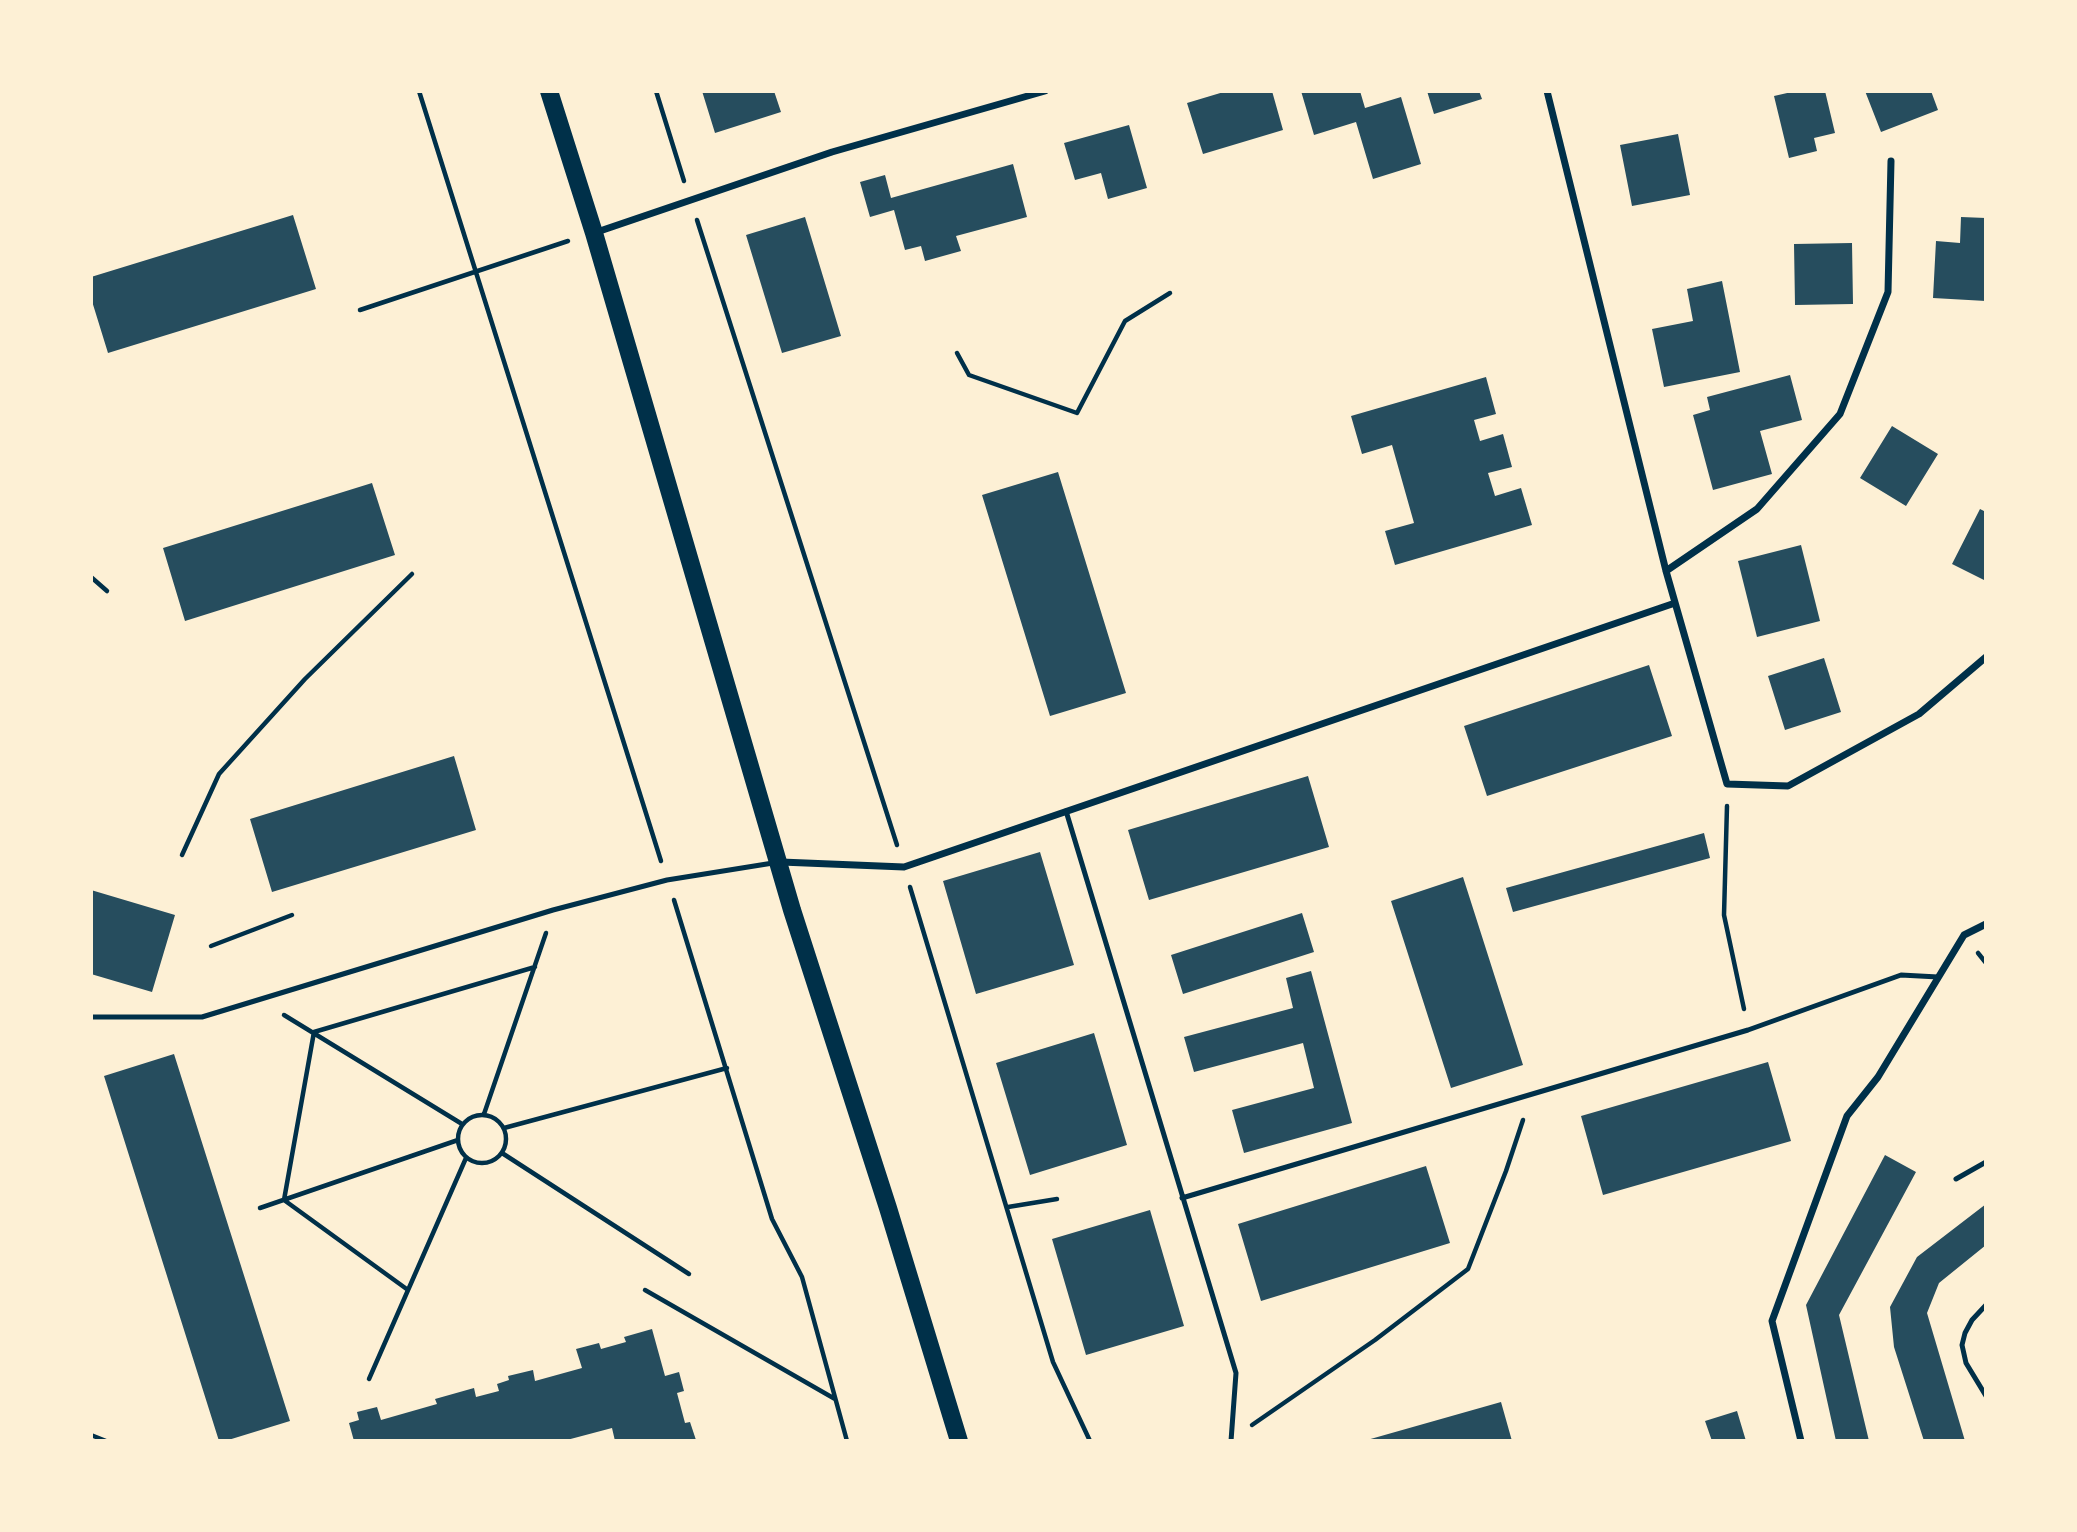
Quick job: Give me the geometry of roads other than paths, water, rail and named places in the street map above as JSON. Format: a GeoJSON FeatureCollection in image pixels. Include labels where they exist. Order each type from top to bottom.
{"type":"FeatureCollection","features":[{"type":"Feature","properties":{"kind":"main road"},"geometry":{"type":"LineString","coordinates":[[549,91],[594,233],[792,910],[884,1195],[959,1441]]}},
{"type":"Feature","properties":{"kind":"street"},"geometry":{"type":"LineString","coordinates":[[594,233],[832,152],[1045,91]]}},
{"type":"Feature","properties":{"kind":"street"},"geometry":{"type":"LineString","coordinates":[[1547,91],[1666,571],[1727,785],[1787,786],[1919,714],[1986,657]]}},
{"type":"Feature","properties":{"kind":"street"},"geometry":{"type":"LineString","coordinates":[[1666,571],[1756,509],[1840,414],[1888,292],[1891,161]]}},
{"type":"Feature","properties":{"kind":"street"},"geometry":{"type":"LineString","coordinates":[[780,862],[904,867],[1675,603]]}},
{"type":"Feature","properties":{"kind":"street"},"geometry":{"type":"LineString","coordinates":[[1801,1441],[1772,1321],[1847,1116],[1878,1077],[1964,935],[1986,924]]}},
{"type":"Feature","properties":{"kind":"lane"},"geometry":{"type":"LineString","coordinates":[[1066,811],[1236,1373],[1231,1440]]}},
{"type":"Feature","properties":{"kind":"lane"},"geometry":{"type":"LineString","coordinates":[[91,1017],[202,1017],[553,910],[667,880],[780,862]]}},
{"type":"Feature","properties":{"kind":"lane"},"geometry":{"type":"LineString","coordinates":[[1182,1198],[1748,1030],[1901,975],[1938,977]]}},
{"type":"Feature","properties":{"kind":"lane"},"geometry":{"type":"LineString","coordinates":[[1956,1180],[1986,1162]]}},
{"type":"Feature","properties":{"kind":"lane"},"geometry":{"type":"LineString","coordinates":[[1986,1305],[1972,1320],[1962,1345],[1966,1363],[1986,1396]]}}]}
